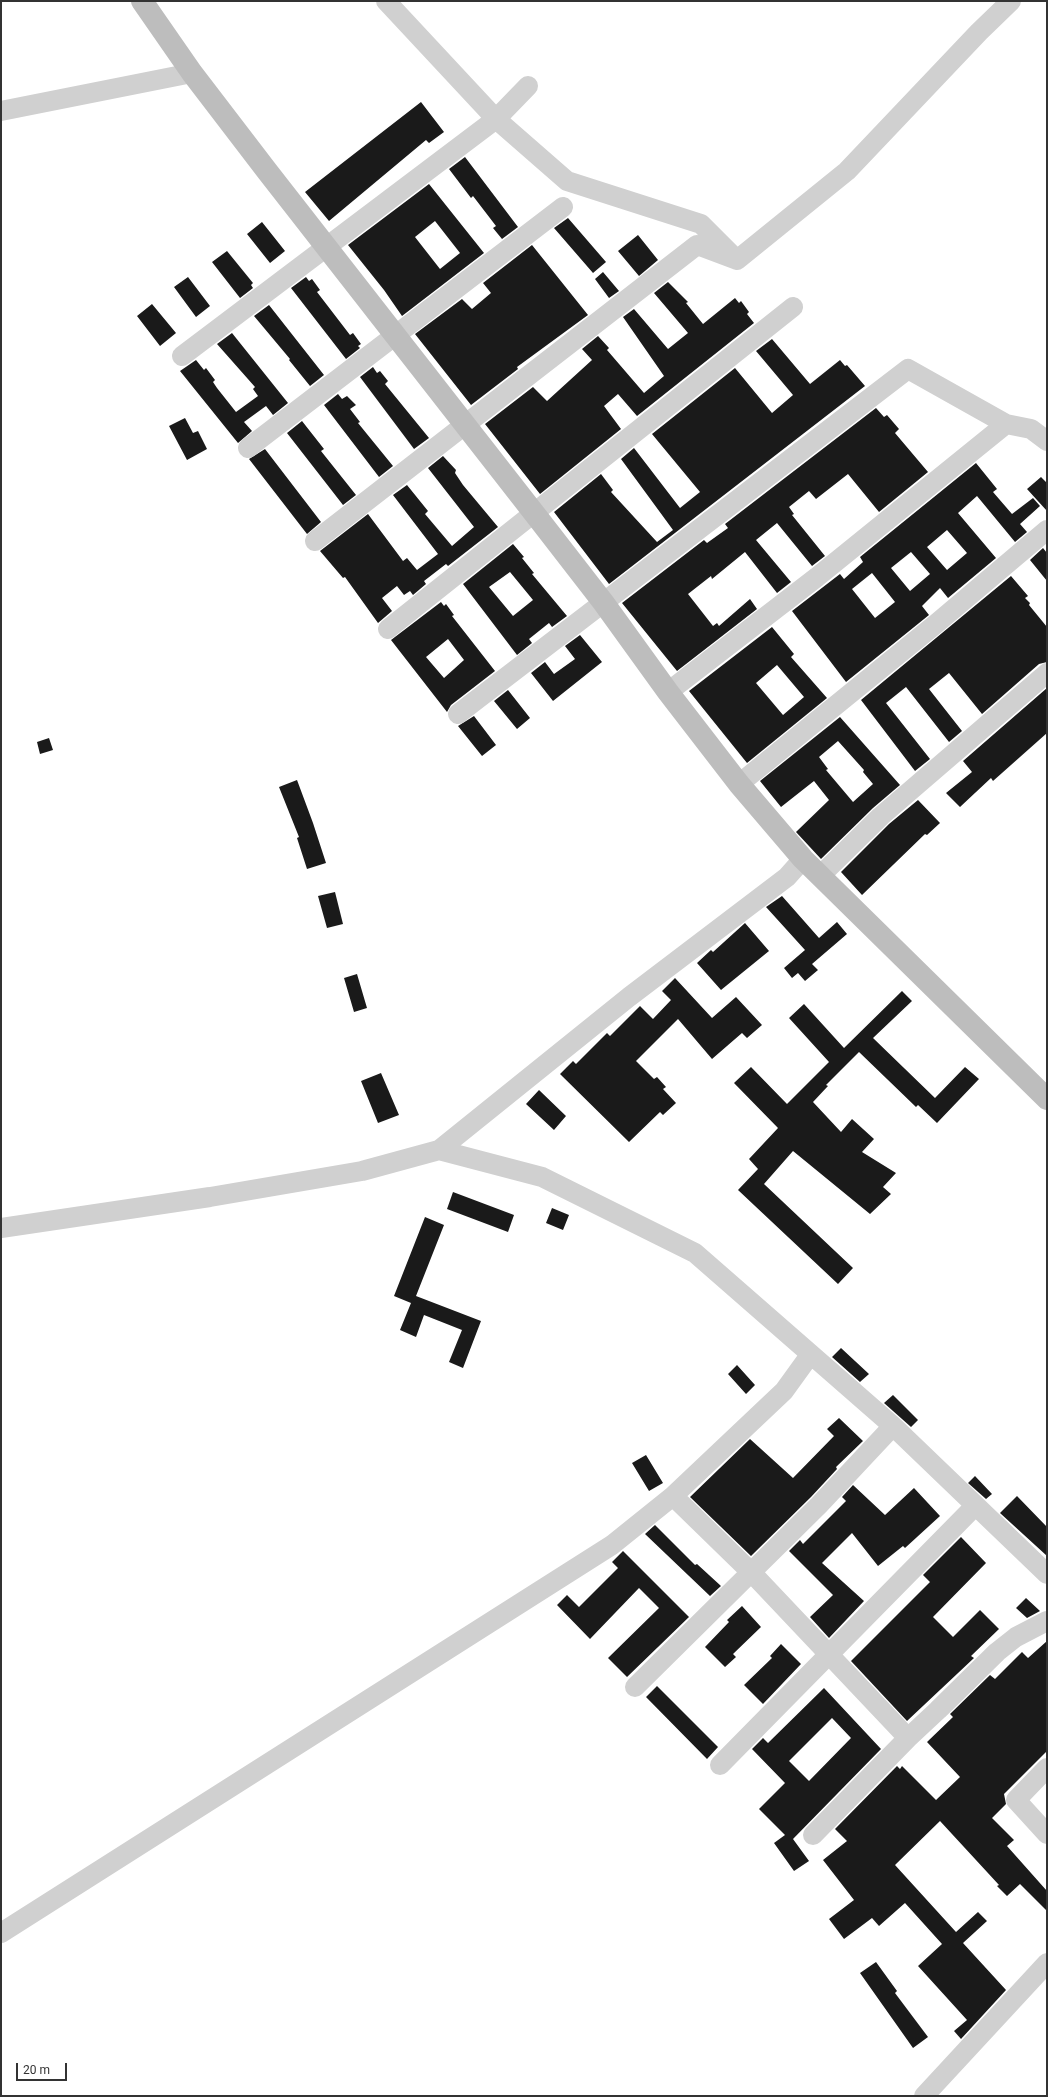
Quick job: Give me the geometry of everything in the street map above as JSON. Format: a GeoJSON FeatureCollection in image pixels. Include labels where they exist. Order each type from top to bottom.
{"type":"FeatureCollection","features":[{"type":"Feature","properties":{"kind":"street"},"geometry":{"type":"LineString","coordinates":[[142,1],[192,73],[603,602],[668,692],[740,784],[803,859],[1047,1099]]}},
{"type":"Feature","properties":{"kind":"street"},"geometry":{"type":"LineString","coordinates":[[386,1],[496,119],[567,181],[701,224],[737,260]]}},
{"type":"Feature","properties":{"kind":"street"},"geometry":{"type":"LineString","coordinates":[[737,260],[848,171],[979,32],[1011,1]]}},
{"type":"Feature","properties":{"kind":"street"},"geometry":{"type":"LineString","coordinates":[[1,111],[192,73]]}},
{"type":"Feature","properties":{"kind":"street"},"geometry":{"type":"LineString","coordinates":[[182,356],[496,119],[528,86]]}},
{"type":"Feature","properties":{"kind":"street"},"geometry":{"type":"LineString","coordinates":[[248,448],[563,207]]}},
{"type":"Feature","properties":{"kind":"street"},"geometry":{"type":"LineString","coordinates":[[316,541],[697,245],[737,260]]}},
{"type":"Feature","properties":{"kind":"street"},"geometry":{"type":"LineString","coordinates":[[388,629],[793,307]]}},
{"type":"Feature","properties":{"kind":"street"},"geometry":{"type":"LineString","coordinates":[[458,714],[908,369],[1006,424],[1031,429],[1047,441]]}},
{"type":"Feature","properties":{"kind":"street"},"geometry":{"type":"LineString","coordinates":[[668,692],[823,572],[1006,424]]}},
{"type":"Feature","properties":{"kind":"street"},"geometry":{"type":"LineString","coordinates":[[740,784],[937,623],[1047,530]]}},
{"type":"Feature","properties":{"kind":"street"},"geometry":{"type":"LineString","coordinates":[[820,876],[881,816],[1047,673]]}},
{"type":"Feature","properties":{"kind":"street"},"geometry":{"type":"LineString","coordinates":[[1,1228],[210,1197],[362,1171],[439,1150],[629,997],[787,877],[803,859]]}},
{"type":"Feature","properties":{"kind":"street"},"geometry":{"type":"LineString","coordinates":[[439,1150],[542,1177],[695,1253],[893,1426],[1047,1574]]}},
{"type":"Feature","properties":{"kind":"street"},"geometry":{"type":"LineString","coordinates":[[1,1933],[612,1545],[673,1496],[784,1391],[810,1355]]}},
{"type":"Feature","properties":{"kind":"street"},"geometry":{"type":"LineString","coordinates":[[635,1687],[751,1572],[893,1426]]}},
{"type":"Feature","properties":{"kind":"street"},"geometry":{"type":"LineString","coordinates":[[673,1496],[751,1572],[908,1738]]}},
{"type":"Feature","properties":{"kind":"street"},"geometry":{"type":"LineString","coordinates":[[720,1765],[975,1506]]}},
{"type":"Feature","properties":{"kind":"street"},"geometry":{"type":"LineString","coordinates":[[813,1835],[908,1738],[997,1652],[1016,1637],[1038,1628],[1047,1621]]}},
{"type":"Feature","properties":{"kind":"street"},"geometry":{"type":"LineString","coordinates":[[1047,1768],[1016,1800],[1047,1834]]}},
{"type":"Feature","properties":{"kind":"street"},"geometry":{"type":"LineString","coordinates":[[924,2096],[1047,1962]]}},
{"type":"Feature","properties":{"kind":"building"},"geometry":{"type":"Polygon","coordinates":[[[421,102],[444,132],[429,143],[426,140],[329,221],[305,192],[421,102]]]}},
{"type":"Feature","properties":{"kind":"building"},"geometry":{"type":"Polygon","coordinates":[[[465,157],[518,227],[502,239],[493,228],[496,226],[473,196],[471,198],[449,169],[465,157]]]}},
{"type":"Feature","properties":{"kind":"building"},"geometry":{"type":"Polygon","coordinates":[[[429,184],[484,253],[402,316],[384,290],[348,245],[429,184]],[[435,221],[415,237],[440,269],[460,253],[435,221]]]}},
{"type":"Feature","properties":{"kind":"building"},"geometry":{"type":"Polygon","coordinates":[[[568,218],[606,262],[593,273],[554,228],[568,218]]]}},
{"type":"Feature","properties":{"kind":"building"},"geometry":{"type":"Polygon","coordinates":[[[262,222],[285,251],[270,263],[247,234],[262,222]]]}},
{"type":"Feature","properties":{"kind":"building"},"geometry":{"type":"Polygon","coordinates":[[[638,235],[658,260],[639,276],[618,251],[638,235]]]}},
{"type":"Feature","properties":{"kind":"building"},"geometry":{"type":"Polygon","coordinates":[[[532,245],[588,315],[517,367],[518,369],[471,405],[415,334],[462,299],[472,309],[491,293],[483,283],[532,245]]]}},
{"type":"Feature","properties":{"kind":"building"},"geometry":{"type":"Polygon","coordinates":[[[227,251],[253,283],[251,285],[253,288],[240,298],[212,262],[227,251]]]}},
{"type":"Feature","properties":{"kind":"building"},"geometry":{"type":"Polygon","coordinates":[[[603,272],[619,291],[609,298],[595,279],[603,272]]]}},
{"type":"Feature","properties":{"kind":"building"},"geometry":{"type":"Polygon","coordinates":[[[188,277],[210,306],[196,317],[174,287],[188,277]]]}},
{"type":"Feature","properties":{"kind":"building"},"geometry":{"type":"Polygon","coordinates":[[[306,277],[309,281],[312,279],[320,290],[317,292],[350,335],[353,333],[361,344],[358,346],[360,348],[346,359],[291,288],[306,277]]]}},
{"type":"Feature","properties":{"kind":"building"},"geometry":{"type":"Polygon","coordinates":[[[668,282],[688,302],[686,303],[703,324],[735,298],[739,303],[741,301],[749,312],[747,314],[754,323],[637,416],[618,394],[604,406],[621,429],[540,494],[485,424],[533,387],[547,401],[592,360],[582,349],[598,336],[609,348],[607,350],[644,393],[664,376],[623,317],[634,309],[668,349],[688,333],[654,293],[668,282]]]}},
{"type":"Feature","properties":{"kind":"building"},"geometry":{"type":"Polygon","coordinates":[[[152,304],[176,333],[160,346],[137,316],[152,304]]]}},
{"type":"Feature","properties":{"kind":"building"},"geometry":{"type":"Polygon","coordinates":[[[269,305],[324,375],[310,386],[289,360],[290,359],[254,316],[269,305]]]}},
{"type":"Feature","properties":{"kind":"building"},"geometry":{"type":"Polygon","coordinates":[[[232,333],[288,403],[273,415],[266,406],[244,422],[252,431],[238,443],[180,371],[196,360],[204,370],[206,368],[215,380],[213,382],[217,388],[236,412],[258,396],[253,389],[255,387],[217,344],[232,333]]]}},
{"type":"Feature","properties":{"kind":"building"},"geometry":{"type":"Polygon","coordinates":[[[772,339],[810,384],[840,360],[845,366],[847,365],[865,386],[609,584],[554,512],[601,474],[613,490],[611,492],[657,542],[673,530],[621,459],[634,448],[680,508],[700,492],[652,434],[735,368],[772,413],[793,395],[756,351],[772,339]]]}},
{"type":"Feature","properties":{"kind":"building"},"geometry":{"type":"Polygon","coordinates":[[[373,367],[377,373],[380,371],[388,381],[385,384],[429,438],[414,449],[360,377],[373,367]]]}},
{"type":"Feature","properties":{"kind":"building"},"geometry":{"type":"Polygon","coordinates":[[[338,394],[342,399],[347,396],[356,405],[350,409],[360,422],[358,423],[393,466],[379,477],[324,405],[338,394]]]}},
{"type":"Feature","properties":{"kind":"building"},"geometry":{"type":"Polygon","coordinates":[[[876,408],[884,417],[887,415],[899,429],[895,433],[928,472],[879,512],[848,474],[816,499],[809,491],[789,507],[794,514],[792,515],[825,556],[812,566],[777,523],[756,540],[791,582],[777,593],[745,552],[712,579],[711,576],[688,594],[713,626],[717,623],[719,626],[750,599],[757,609],[677,671],[622,603],[704,540],[707,543],[728,528],[725,524],[876,408]]]}},
{"type":"Feature","properties":{"kind":"building"},"geometry":{"type":"Polygon","coordinates":[[[185,418],[193,433],[198,431],[207,449],[187,460],[169,426],[185,418]]]}},
{"type":"Feature","properties":{"kind":"building"},"geometry":{"type":"Polygon","coordinates":[[[302,421],[324,449],[321,451],[356,495],[343,505],[287,433],[302,421]]]}},
{"type":"Feature","properties":{"kind":"building"},"geometry":{"type":"Polygon","coordinates":[[[265,449],[321,522],[307,534],[249,459],[265,449]]]}},
{"type":"Feature","properties":{"kind":"building"},"geometry":{"type":"Polygon","coordinates":[[[443,456],[456,470],[455,473],[463,485],[498,527],[448,566],[446,564],[424,581],[426,584],[413,595],[410,591],[404,595],[397,586],[382,598],[392,611],[378,623],[345,577],[343,578],[320,551],[368,514],[403,561],[407,558],[417,570],[438,554],[393,495],[407,485],[428,511],[425,514],[452,546],[474,527],[428,468],[443,456]]]}},
{"type":"Feature","properties":{"kind":"building"},"geometry":{"type":"Polygon","coordinates":[[[976,463],[997,489],[993,492],[1012,514],[1033,498],[1040,506],[1020,524],[1027,532],[1015,542],[977,496],[958,513],[996,558],[948,598],[940,588],[922,606],[929,615],[846,682],[792,611],[840,574],[844,579],[863,562],[860,557],[976,463]],[[947,530],[927,547],[947,570],[967,553],[947,530]],[[911,552],[891,568],[910,591],[930,574],[911,552]],[[872,573],[852,589],[875,618],[895,602],[872,573]]]}},
{"type":"Feature","properties":{"kind":"building"},"geometry":{"type":"Polygon","coordinates":[[[1041,477],[1047,483],[1047,511],[1027,489],[1041,477]]]}},
{"type":"Feature","properties":{"kind":"building"},"geometry":{"type":"Polygon","coordinates":[[[513,544],[524,557],[522,558],[534,573],[532,574],[567,616],[552,627],[549,623],[529,639],[532,643],[517,655],[463,584],[513,544]],[[510,572],[489,587],[513,616],[533,600],[510,572]]]}},
{"type":"Feature","properties":{"kind":"building"},"geometry":{"type":"Polygon","coordinates":[[[1043,548],[1047,553],[1047,581],[1030,560],[1043,548]]]}},
{"type":"Feature","properties":{"kind":"building"},"geometry":{"type":"Polygon","coordinates":[[[1011,576],[1028,596],[1025,598],[1030,603],[1029,605],[1047,627],[1047,662],[1039,664],[982,714],[949,673],[929,689],[962,731],[949,742],[906,687],[886,703],[930,759],[915,771],[861,700],[1011,576]]]}},
{"type":"Feature","properties":{"kind":"building"},"geometry":{"type":"Polygon","coordinates":[[[441,602],[444,606],[446,604],[454,615],[452,616],[495,671],[451,705],[447,712],[391,640],[441,602]],[[448,639],[426,657],[444,678],[464,660],[448,639]]]}},
{"type":"Feature","properties":{"kind":"building"},"geometry":{"type":"Polygon","coordinates":[[[772,627],[794,654],[791,657],[827,698],[747,763],[689,691],[772,627]],[[777,665],[756,683],[783,715],[804,697],[777,665]]]}},
{"type":"Feature","properties":{"kind":"building"},"geometry":{"type":"Polygon","coordinates":[[[580,635],[602,662],[553,701],[531,673],[545,662],[554,674],[575,659],[565,646],[580,635]]]}},
{"type":"Feature","properties":{"kind":"building"},"geometry":{"type":"Polygon","coordinates":[[[1047,688],[1047,733],[993,781],[991,778],[960,807],[946,793],[972,772],[963,761],[1047,688]]]}},
{"type":"Feature","properties":{"kind":"building"},"geometry":{"type":"Polygon","coordinates":[[[508,690],[530,718],[517,729],[494,701],[508,690]]]}},
{"type":"Feature","properties":{"kind":"building"},"geometry":{"type":"Polygon","coordinates":[[[474,716],[496,745],[482,756],[458,726],[474,716]]]}},
{"type":"Feature","properties":{"kind":"building"},"geometry":{"type":"Polygon","coordinates":[[[840,717],[900,785],[873,808],[821,859],[796,832],[829,800],[814,781],[781,807],[760,781],[840,717]],[[838,741],[819,757],[828,769],[826,770],[853,802],[873,784],[863,772],[864,770],[838,741]]]}},
{"type":"Feature","properties":{"kind":"building"},"geometry":{"type":"Polygon","coordinates":[[[49,738],[53,750],[40,754],[37,742],[49,738]]]}},
{"type":"Feature","properties":{"kind":"building"},"geometry":{"type":"Polygon","coordinates":[[[297,780],[326,863],[307,869],[297,838],[299,837],[279,787],[297,780]]]}},
{"type":"Feature","properties":{"kind":"building"},"geometry":{"type":"Polygon","coordinates":[[[918,800],[940,823],[927,835],[925,834],[862,895],[841,872],[889,824],[918,800]]]}},
{"type":"Feature","properties":{"kind":"building"},"geometry":{"type":"Polygon","coordinates":[[[335,892],[343,924],[327,928],[318,896],[335,892]]]}},
{"type":"Feature","properties":{"kind":"building"},"geometry":{"type":"Polygon","coordinates":[[[782,896],[819,938],[837,922],[847,934],[812,964],[818,970],[805,981],[798,973],[792,978],[784,968],[805,950],[766,907],[782,896]]]}},
{"type":"Feature","properties":{"kind":"building"},"geometry":{"type":"Polygon","coordinates":[[[745,923],[769,951],[721,990],[697,963],[711,950],[713,952],[745,923]]]}},
{"type":"Feature","properties":{"kind":"building"},"geometry":{"type":"Polygon","coordinates":[[[357,974],[367,1008],[354,1012],[344,978],[357,974]]]}},
{"type":"Feature","properties":{"kind":"building"},"geometry":{"type":"Polygon","coordinates":[[[675,978],[712,1018],[736,997],[762,1025],[747,1038],[742,1033],[712,1059],[678,1019],[636,1061],[654,1079],[657,1077],[666,1087],[663,1089],[676,1103],[663,1115],[660,1112],[629,1142],[560,1074],[573,1061],[576,1064],[607,1033],[610,1036],[640,1006],[653,1019],[671,1000],[662,991],[675,978]]]}},
{"type":"Feature","properties":{"kind":"building"},"geometry":{"type":"Polygon","coordinates":[[[902,991],[912,1001],[873,1038],[935,1098],[965,1067],[979,1079],[937,1123],[918,1105],[916,1107],[859,1052],[826,1085],[828,1086],[813,1102],[841,1132],[852,1119],[874,1139],[862,1152],[896,1173],[883,1187],[891,1194],[870,1214],[793,1151],[764,1184],[853,1268],[838,1284],[738,1190],[758,1169],[749,1159],[778,1128],[734,1083],[751,1067],[787,1104],[829,1062],[789,1018],[804,1004],[844,1048],[902,991]]]}},
{"type":"Feature","properties":{"kind":"building"},"geometry":{"type":"Polygon","coordinates":[[[381,1073],[399,1115],[378,1123],[361,1081],[381,1073]]]}},
{"type":"Feature","properties":{"kind":"building"},"geometry":{"type":"Polygon","coordinates":[[[539,1090],[566,1116],[554,1130],[526,1104],[539,1090]]]}},
{"type":"Feature","properties":{"kind":"building"},"geometry":{"type":"Polygon","coordinates":[[[453,1192],[514,1215],[508,1232],[447,1209],[453,1192]]]}},
{"type":"Feature","properties":{"kind":"building"},"geometry":{"type":"Polygon","coordinates":[[[552,1208],[569,1215],[563,1230],[546,1223],[552,1208]]]}},
{"type":"Feature","properties":{"kind":"building"},"geometry":{"type":"Polygon","coordinates":[[[425,1217],[444,1225],[416,1296],[481,1321],[463,1368],[449,1362],[462,1330],[424,1315],[416,1337],[400,1330],[411,1303],[394,1296],[425,1217]]]}},
{"type":"Feature","properties":{"kind":"building"},"geometry":{"type":"Polygon","coordinates":[[[841,1348],[869,1374],[860,1382],[832,1357],[841,1348]]]}},
{"type":"Feature","properties":{"kind":"building"},"geometry":{"type":"Polygon","coordinates":[[[737,1365],[755,1385],[746,1394],[728,1374],[737,1365]]]}},
{"type":"Feature","properties":{"kind":"building"},"geometry":{"type":"Polygon","coordinates":[[[893,1395],[918,1420],[911,1427],[884,1403],[893,1395]]]}},
{"type":"Feature","properties":{"kind":"building"},"geometry":{"type":"Polygon","coordinates":[[[839,1418],[863,1441],[836,1467],[837,1469],[811,1497],[751,1556],[690,1497],[750,1439],[793,1478],[834,1436],[827,1429],[839,1418]]]}},
{"type":"Feature","properties":{"kind":"building"},"geometry":{"type":"Polygon","coordinates":[[[646,1455],[663,1483],[649,1491],[632,1463],[646,1455]]]}},
{"type":"Feature","properties":{"kind":"building"},"geometry":{"type":"Polygon","coordinates":[[[975,1476],[992,1494],[986,1499],[968,1483],[975,1476]]]}},
{"type":"Feature","properties":{"kind":"building"},"geometry":{"type":"Polygon","coordinates":[[[853,1485],[885,1515],[914,1488],[940,1516],[905,1548],[903,1546],[878,1566],[852,1533],[822,1563],[864,1601],[829,1638],[810,1617],[833,1595],[789,1551],[800,1540],[803,1544],[846,1501],[842,1497],[853,1485]]]}},
{"type":"Feature","properties":{"kind":"building"},"geometry":{"type":"Polygon","coordinates":[[[1017,1496],[1047,1527],[1047,1556],[1000,1513],[1017,1496]]]}},
{"type":"Feature","properties":{"kind":"building"},"geometry":{"type":"Polygon","coordinates":[[[655,1525],[695,1565],[697,1564],[721,1586],[710,1596],[645,1534],[655,1525]]]}},
{"type":"Feature","properties":{"kind":"building"},"geometry":{"type":"Polygon","coordinates":[[[961,1537],[986,1563],[933,1617],[953,1637],[980,1610],[999,1629],[971,1656],[974,1658],[907,1721],[851,1661],[930,1582],[923,1575],[961,1537]]]}},
{"type":"Feature","properties":{"kind":"building"},"geometry":{"type":"Polygon","coordinates":[[[623,1551],[689,1617],[627,1677],[608,1658],[659,1608],[639,1588],[590,1639],[557,1605],[567,1595],[579,1607],[618,1568],[612,1562],[623,1551]]]}},
{"type":"Feature","properties":{"kind":"building"},"geometry":{"type":"Polygon","coordinates":[[[1026,1598],[1040,1611],[1027,1618],[1016,1608],[1026,1598]]]}},
{"type":"Feature","properties":{"kind":"building"},"geometry":{"type":"Polygon","coordinates":[[[742,1606],[761,1627],[733,1654],[736,1657],[725,1667],[705,1647],[729,1622],[727,1620],[742,1606]]]}},
{"type":"Feature","properties":{"kind":"building"},"geometry":{"type":"Polygon","coordinates":[[[1047,1641],[1047,1751],[1004,1794],[1006,1804],[992,1818],[1014,1840],[1007,1846],[1047,1891],[1047,1911],[1020,1884],[1007,1896],[997,1886],[999,1885],[940,1821],[895,1865],[956,1932],[978,1912],[987,1921],[963,1943],[1006,1990],[961,2039],[954,2031],[967,2020],[918,1966],[942,1944],[905,1903],[879,1926],[872,1918],[844,1939],[829,1919],[854,1900],[823,1860],[847,1841],[835,1829],[897,1766],[900,1769],[902,1766],[936,1800],[960,1777],[927,1742],[953,1717],[950,1714],[990,1675],[995,1679],[1022,1652],[1028,1658],[1047,1641]]]}},
{"type":"Feature","properties":{"kind":"building"},"geometry":{"type":"Polygon","coordinates":[[[781,1644],[801,1664],[763,1704],[744,1685],[772,1658],[770,1656],[781,1644]]]}},
{"type":"Feature","properties":{"kind":"building"},"geometry":{"type":"Polygon","coordinates":[[[657,1686],[718,1747],[707,1759],[646,1697],[657,1686]]]}},
{"type":"Feature","properties":{"kind":"building"},"geometry":{"type":"Polygon","coordinates":[[[824,1688],[881,1749],[793,1839],[809,1861],[794,1871],[774,1843],[785,1835],[759,1809],[785,1783],[752,1749],[763,1738],[768,1743],[824,1688]],[[832,1718],[789,1761],[809,1781],[851,1738],[832,1718]]]}},
{"type":"Feature","properties":{"kind":"building"},"geometry":{"type":"Polygon","coordinates":[[[876,1962],[897,1991],[895,1993],[928,2037],[913,2048],[860,1973],[876,1962]]]}}]}
